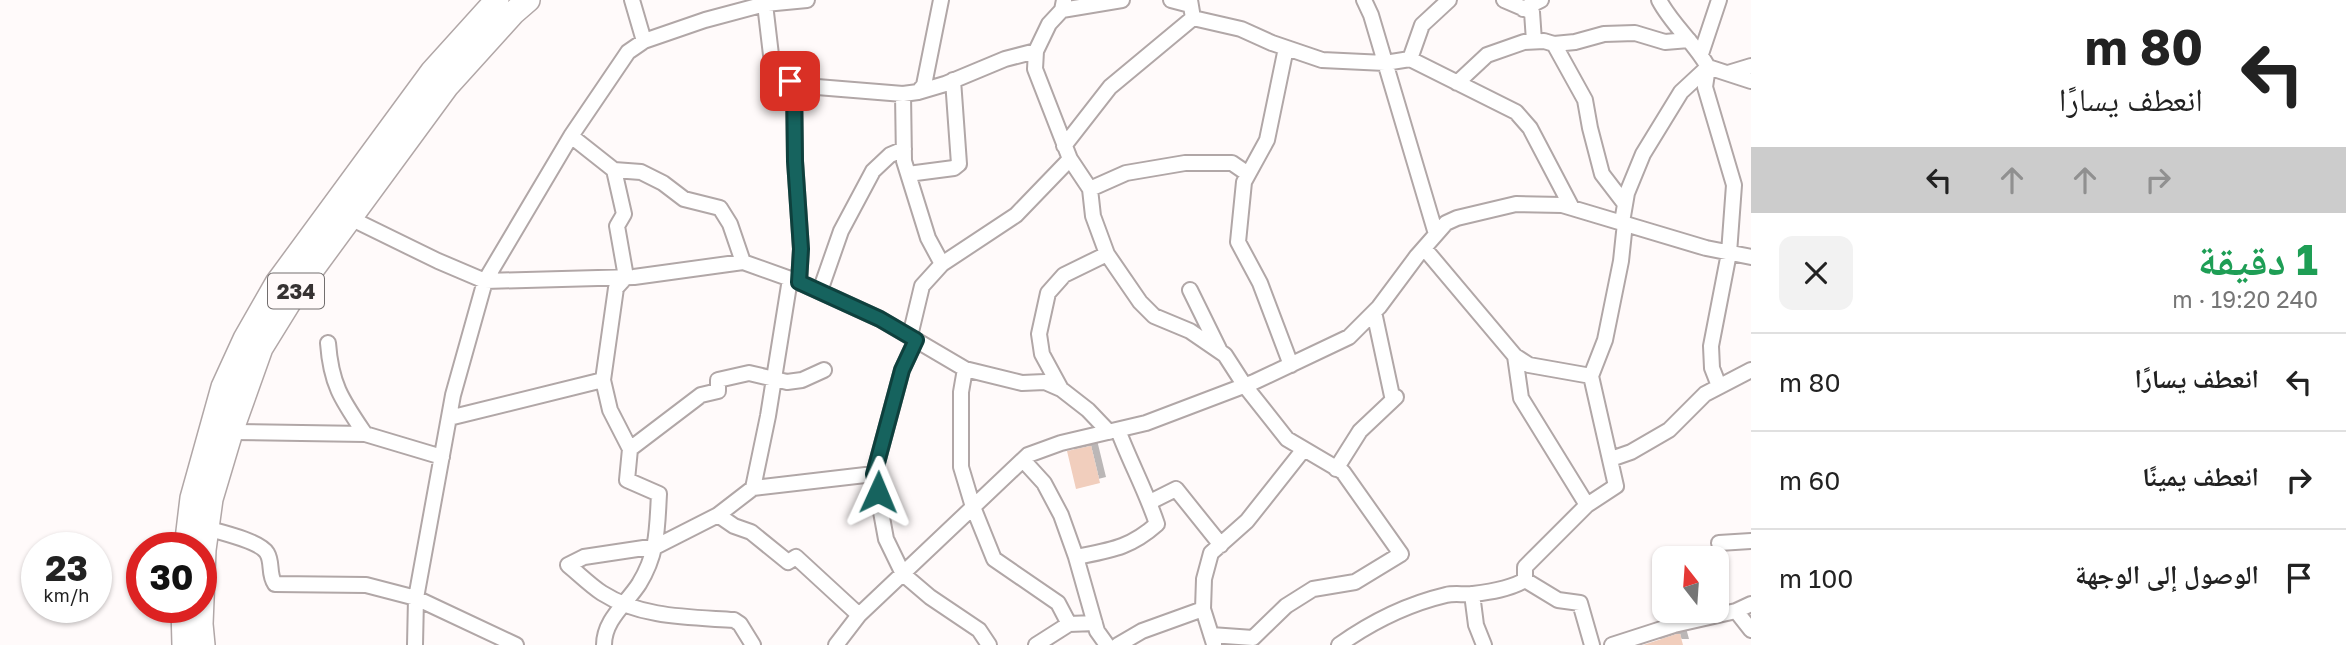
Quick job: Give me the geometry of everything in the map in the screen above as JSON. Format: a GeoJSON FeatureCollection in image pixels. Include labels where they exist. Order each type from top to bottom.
{"type":"FeatureCollection","features":[{"type":"Feature","properties":{"kind":"main road","name":"234"},"geometry":{"type":"LineString","coordinates":[[188,532],[192,498],[223,387],[245,339],[277,283],[423,83],[497,0]]}},
{"type":"Feature","properties":{"kind":"main road","name":"234"},"geometry":{"type":"LineString","coordinates":[[203,645],[201,624],[206,528],[211,499],[261,348],[295,293],[447,86],[528,0]]}},
{"type":"Feature","properties":{"kind":"main road"},"geometry":{"type":"LineString","coordinates":[[183,623],[184,645]]}},
{"type":"Feature","properties":{"kind":"street"},"geometry":{"type":"LineString","coordinates":[[632,0],[644,41]]}},
{"type":"Feature","properties":{"kind":"street"},"geometry":{"type":"LineString","coordinates":[[415,645],[416,598],[453,396],[485,281],[571,136],[628,52],[644,41],[705,20],[765,4],[807,0]]}},
{"type":"Feature","properties":{"kind":"street"},"geometry":{"type":"LineString","coordinates":[[918,92],[924,85],[941,0]]}},
{"type":"Feature","properties":{"kind":"street"},"geometry":{"type":"LineString","coordinates":[[1122,0],[1063,5],[1035,51],[1035,69],[1067,153],[1090,189],[1093,216],[1107,254],[1140,302],[1154,316],[1189,331],[1225,355],[1245,386],[1287,439],[1304,449],[1336,469],[1343,472],[1401,554],[1355,582],[1313,589],[1286,606],[1253,638],[1212,640],[1203,609],[1203,579],[1211,553],[1247,521],[1304,449]]}},
{"type":"Feature","properties":{"kind":"street"},"geometry":{"type":"LineString","coordinates":[[1171,0],[1286,48],[1322,60],[1385,63],[1410,59],[1516,112],[1530,128],[1572,208]]}},
{"type":"Feature","properties":{"kind":"street"},"geometry":{"type":"LineString","coordinates":[[1364,0],[1371,15],[1436,234]]}},
{"type":"Feature","properties":{"kind":"street"},"geometry":{"type":"LineString","coordinates":[[1410,59],[1422,25],[1449,0]]}},
{"type":"Feature","properties":{"kind":"street"},"geometry":{"type":"LineString","coordinates":[[1504,0],[1532,12],[1534,41]]}},
{"type":"Feature","properties":{"kind":"street"},"geometry":{"type":"LineString","coordinates":[[1523,9],[1541,0]]}},
{"type":"Feature","properties":{"kind":"street"},"geometry":{"type":"LineString","coordinates":[[1659,0],[1667,15],[1704,61],[1751,81]]}},
{"type":"Feature","properties":{"kind":"street"},"geometry":{"type":"LineString","coordinates":[[1719,386],[1713,368],[1711,346],[1729,253],[1734,185],[1705,87],[1704,61],[1709,27],[1720,0]]}},
{"type":"Feature","properties":{"kind":"street"},"geometry":{"type":"LineString","coordinates":[[765,4],[771,55],[776,69],[790,81],[817,87],[918,92],[1005,59],[1035,51]]}},
{"type":"Feature","properties":{"kind":"street"},"geometry":{"type":"LineString","coordinates":[[989,645],[979,630],[930,597],[903,574],[886,540],[874,474],[913,338],[922,286],[942,264],[1016,215],[1067,153],[1110,87],[1191,8]]}},
{"type":"Feature","properties":{"kind":"street"},"geometry":{"type":"LineString","coordinates":[[1457,83],[1487,55],[1524,42],[1554,44],[1575,42],[1604,34],[1636,33],[1665,42],[1689,40]]}},
{"type":"Feature","properties":{"kind":"street"},"geometry":{"type":"LineString","coordinates":[[1554,44],[1585,100],[1602,174],[1625,204]]}},
{"type":"Feature","properties":{"kind":"street"},"geometry":{"type":"LineString","coordinates":[[1286,48],[1267,140],[1244,182],[1238,242],[1260,283],[1291,365]]}},
{"type":"Feature","properties":{"kind":"street"},"geometry":{"type":"LineString","coordinates":[[1525,580],[1525,567],[1587,505],[1616,486],[1591,376],[1605,340],[1621,261],[1627,193],[1643,154],[1681,92],[1704,61]]}},
{"type":"Feature","properties":{"kind":"street"},"geometry":{"type":"LineString","coordinates":[[1727,73],[1751,66]]}},
{"type":"Feature","properties":{"kind":"street"},"geometry":{"type":"LineString","coordinates":[[908,174],[954,168],[959,164],[953,80]]}},
{"type":"Feature","properties":{"kind":"street"},"geometry":{"type":"LineString","coordinates":[[753,488],[801,249],[795,161],[794,82]]}},
{"type":"Feature","properties":{"kind":"street"},"geometry":{"type":"LineString","coordinates":[[903,93],[904,161],[928,238],[942,264]]}},
{"type":"Feature","properties":{"kind":"street"},"geometry":{"type":"LineString","coordinates":[[571,136],[614,170],[641,172],[663,183],[684,199],[719,208],[730,224],[743,262]]}},
{"type":"Feature","properties":{"kind":"street"},"geometry":{"type":"LineString","coordinates":[[820,292],[841,231],[873,171],[890,155],[904,149]]}},
{"type":"Feature","properties":{"kind":"street"},"geometry":{"type":"LineString","coordinates":[[1090,189],[1126,173],[1185,163],[1232,163],[1248,174]]}},
{"type":"Feature","properties":{"kind":"street"},"geometry":{"type":"LineString","coordinates":[[604,645],[604,632],[639,584],[657,546],[659,494],[627,480],[630,449],[610,410],[603,380],[617,288],[626,277],[617,226],[624,214],[614,170]]}},
{"type":"Feature","properties":{"kind":"street"},"geometry":{"type":"LineString","coordinates":[[836,645],[859,615],[1028,455],[1061,443],[1146,423],[1245,386],[1349,337],[1374,312],[1436,234],[1446,223],[1457,218],[1516,204],[1563,205],[1675,239],[1751,257]]}},
{"type":"Feature","properties":{"kind":"street"},"geometry":{"type":"LineString","coordinates":[[350,218],[485,281],[626,277],[743,262],[880,319],[965,369],[1022,383],[1045,382],[1061,389],[1114,431],[1150,502],[1157,524],[1140,539],[1114,549],[1076,557]]}},
{"type":"Feature","properties":{"kind":"street"},"geometry":{"type":"LineString","coordinates":[[1424,248],[1515,356],[1529,365],[1591,376]]}},
{"type":"Feature","properties":{"kind":"street"},"geometry":{"type":"LineString","coordinates":[[1061,389],[1042,354],[1039,334],[1048,293],[1064,275],[1107,254]]}},
{"type":"Feature","properties":{"kind":"street"},"geometry":{"type":"LineString","coordinates":[[1190,290],[1220,351]]}},
{"type":"Feature","properties":{"kind":"street"},"geometry":{"type":"LineString","coordinates":[[1336,469],[1360,431],[1396,397],[1392,396],[1374,312]]}},
{"type":"Feature","properties":{"kind":"street"},"geometry":{"type":"LineString","coordinates":[[328,343],[330,369],[342,401],[365,434]]}},
{"type":"Feature","properties":{"kind":"street"},"geometry":{"type":"LineString","coordinates":[[1515,356],[1521,398],[1587,505]]}},
{"type":"Feature","properties":{"kind":"street"},"geometry":{"type":"LineString","coordinates":[[965,369],[961,393],[961,467],[973,507],[994,559],[1058,603],[1069,624]]}},
{"type":"Feature","properties":{"kind":"street"},"geometry":{"type":"LineString","coordinates":[[630,449],[701,395],[718,391],[718,380],[749,373],[787,382],[802,380],[824,370]]}},
{"type":"Feature","properties":{"kind":"street"},"geometry":{"type":"LineString","coordinates":[[1611,459],[1631,452],[1669,430],[1704,394],[1750,372]]}},
{"type":"Feature","properties":{"kind":"street"},"geometry":{"type":"LineString","coordinates":[[449,418],[603,380]]}},
{"type":"Feature","properties":{"kind":"street"},"geometry":{"type":"LineString","coordinates":[[231,432],[365,434],[442,457]]}},
{"type":"Feature","properties":{"kind":"street"},"geometry":{"type":"LineString","coordinates":[[1023,460],[1044,483],[1061,515],[1097,631],[1107,645]]}},
{"type":"Feature","properties":{"kind":"street"},"geometry":{"type":"LineString","coordinates":[[753,645],[740,624],[734,620],[667,615],[623,604],[601,593],[568,565],[584,557],[657,546],[719,514],[753,488],[874,474]]}},
{"type":"Feature","properties":{"kind":"street"},"geometry":{"type":"LineString","coordinates":[[1150,502],[1176,489],[1221,545]]}},
{"type":"Feature","properties":{"kind":"street"},"geometry":{"type":"LineString","coordinates":[[719,514],[734,526],[751,532],[788,562],[796,557],[859,615]]}},
{"type":"Feature","properties":{"kind":"street"},"geometry":{"type":"LineString","coordinates":[[206,528],[262,546],[268,555],[270,577],[275,584],[366,585],[416,598],[516,645]]}},
{"type":"Feature","properties":{"kind":"street"},"geometry":{"type":"LineString","coordinates":[[1719,543],[1751,541]]}},
{"type":"Feature","properties":{"kind":"street"},"geometry":{"type":"LineString","coordinates":[[1339,645],[1355,633],[1396,612],[1448,594],[1472,594],[1517,585],[1525,580]]}},
{"type":"Feature","properties":{"kind":"street"},"geometry":{"type":"LineString","coordinates":[[1525,580],[1558,600],[1580,603],[1592,645]]}},
{"type":"Feature","properties":{"kind":"street"},"geometry":{"type":"LineString","coordinates":[[1472,594],[1476,625],[1484,645]]}},
{"type":"Feature","properties":{"kind":"street"},"geometry":{"type":"LineString","coordinates":[[1612,645],[1674,625],[1736,611],[1751,604]]}},
{"type":"Feature","properties":{"kind":"street"},"geometry":{"type":"LineString","coordinates":[[1118,645],[1142,631],[1203,609]]}},
{"type":"Feature","properties":{"kind":"street"},"geometry":{"type":"LineString","coordinates":[[1736,611],[1751,630]]}},
{"type":"Feature","properties":{"kind":"street"},"geometry":{"type":"LineString","coordinates":[[1036,645],[1069,624],[1095,623]]}},
{"type":"Feature","properties":{"kind":"building"},"geometry":{"type":"Polygon","coordinates":[[[1091,446],[1100,483],[1076,489],[1067,451],[1091,446]]]}},
{"type":"Feature","properties":{"kind":"building"},"geometry":{"type":"Polygon","coordinates":[[[1677,634],[1680,634],[1683,645],[1643,645],[1677,634]]]}},
{"type":"Feature","properties":{"kind":"route"},"geometry":{"type":"LineString","coordinates":[[790,81],[794,82],[795,161],[801,249],[799,282],[880,319],[916,340],[902,370],[874,474],[878,492]]}}]}
